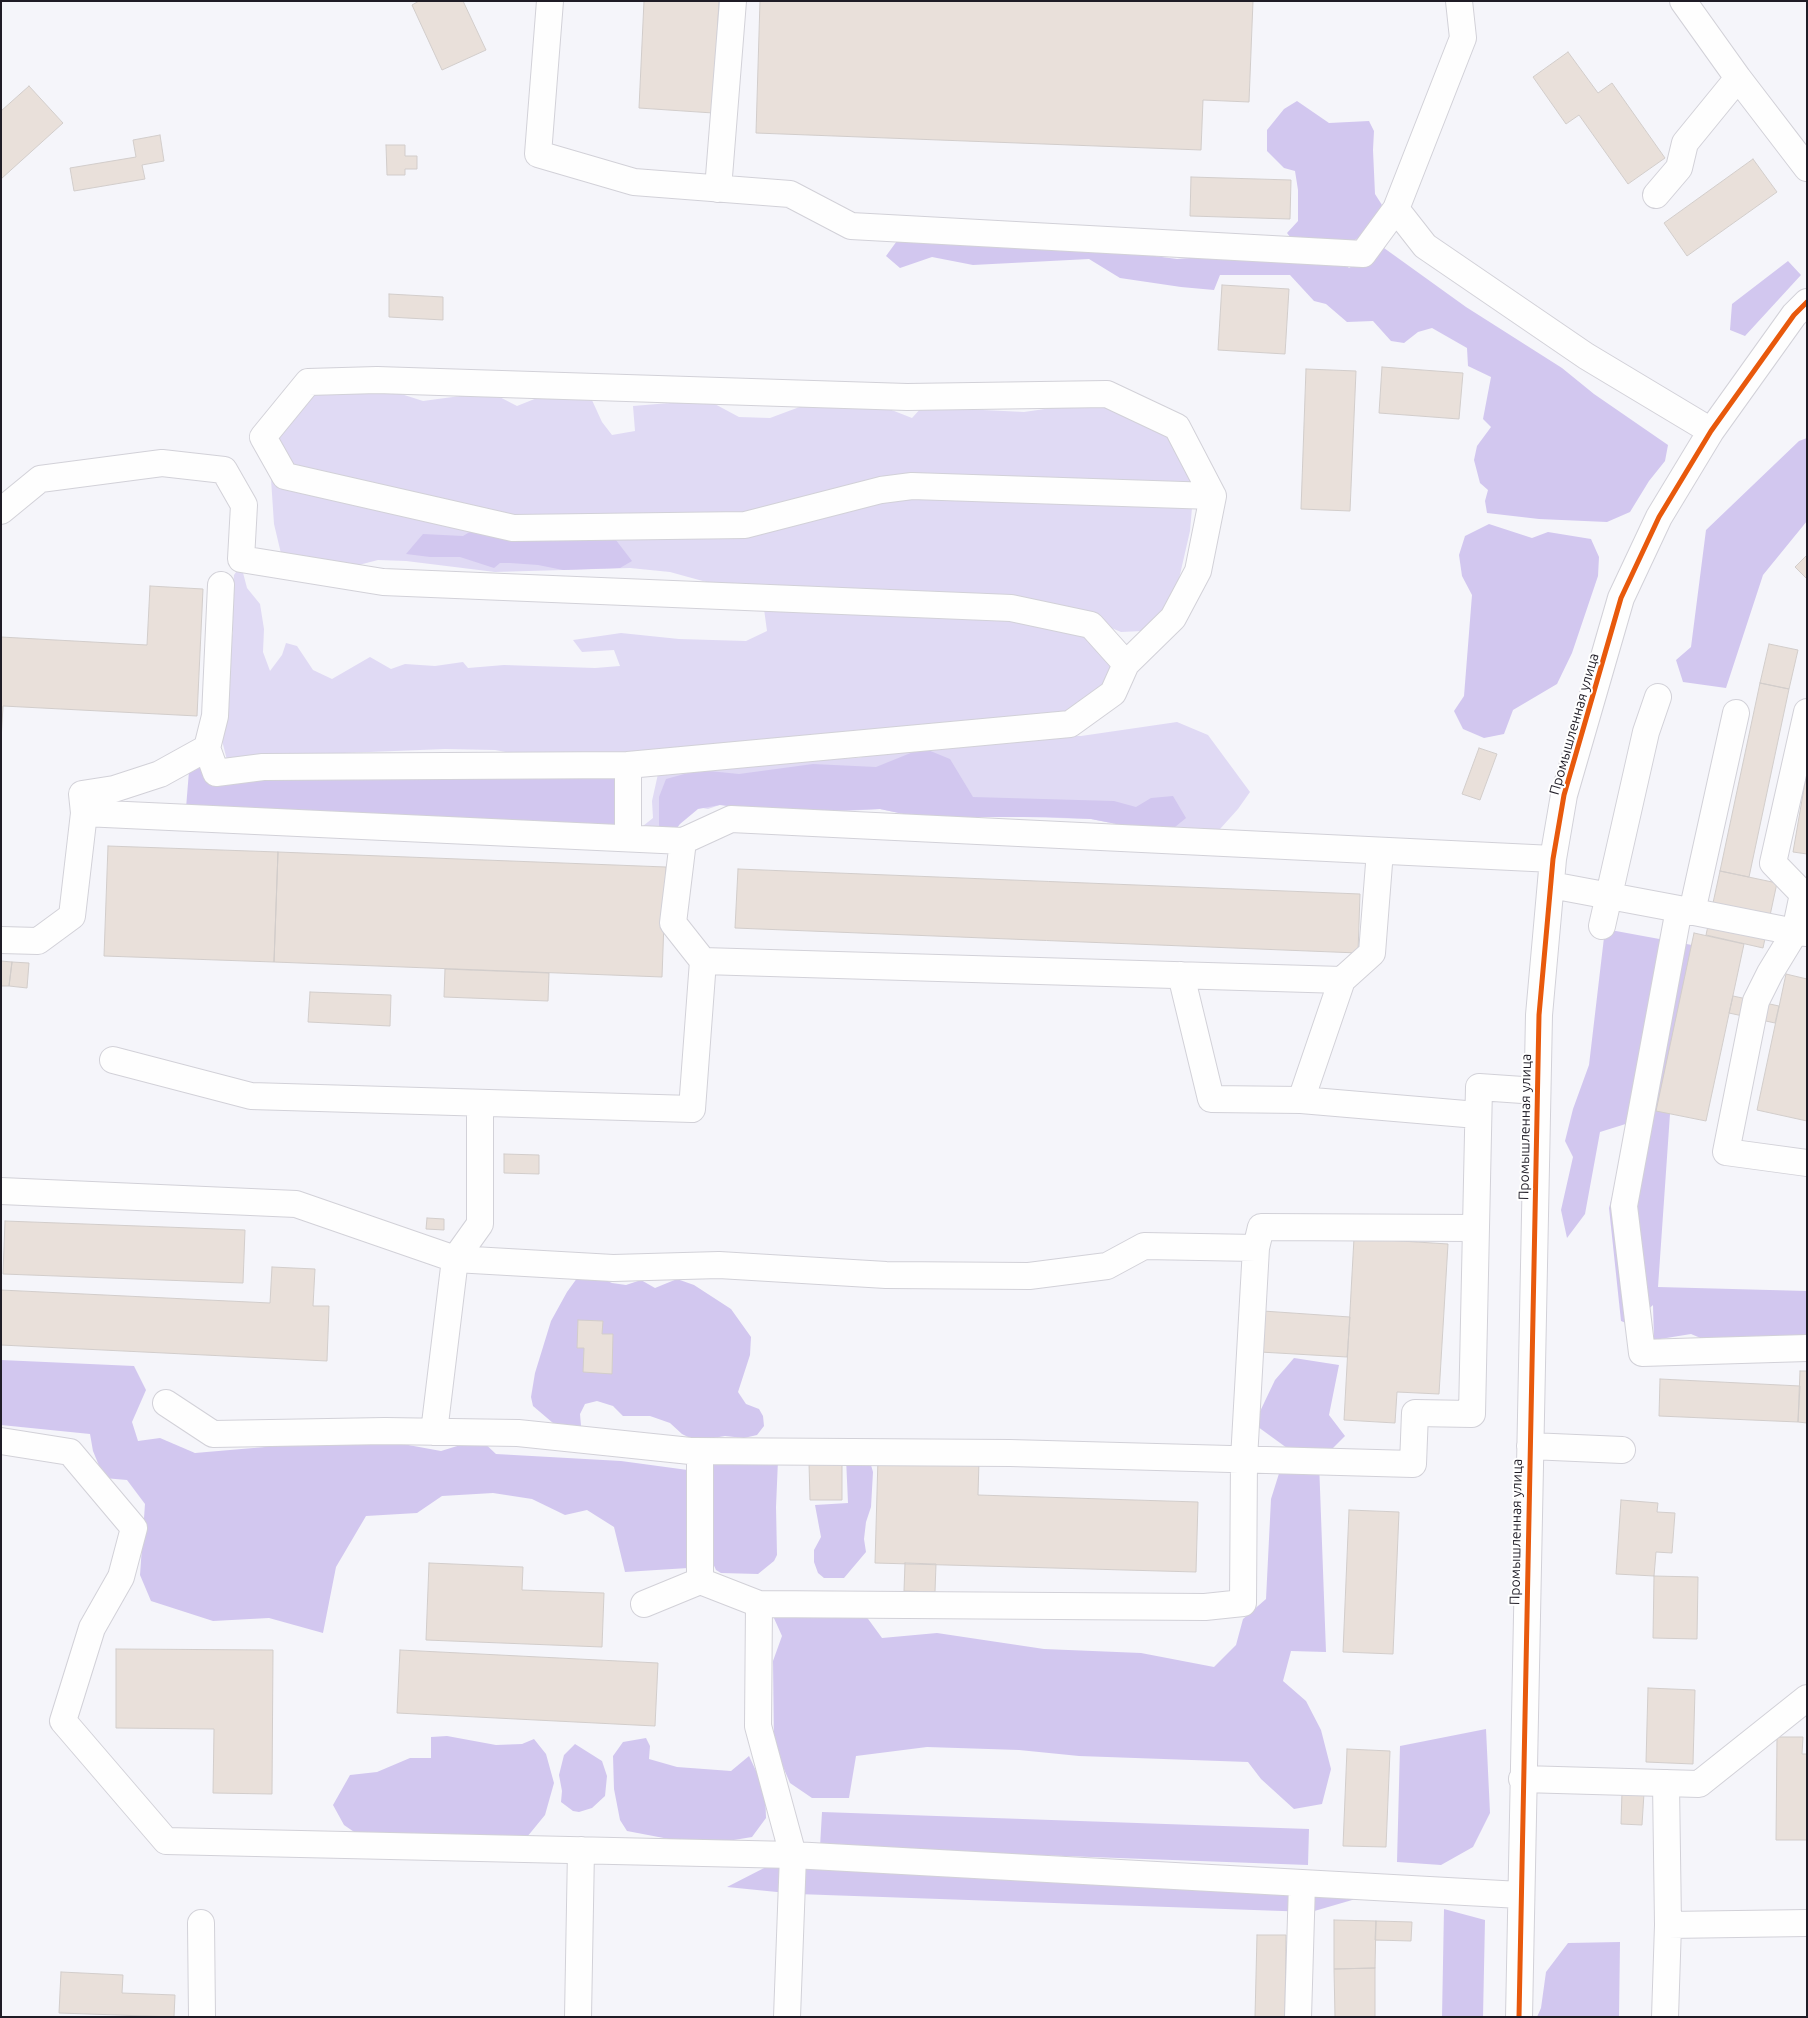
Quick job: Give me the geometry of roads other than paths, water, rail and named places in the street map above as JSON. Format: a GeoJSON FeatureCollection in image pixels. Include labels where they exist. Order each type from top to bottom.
{"type":"FeatureCollection","features":[{"type":"Feature","properties":{"kind":"street"},"geometry":{"type":"LineString","coordinates":[[550,1],[538,154],[634,182],[790,194],[851,226],[1364,254],[1396,209],[1463,38],[1459,1]]}},
{"type":"Feature","properties":{"kind":"street"},"geometry":{"type":"LineString","coordinates":[[718,188],[733,1]]}},
{"type":"Feature","properties":{"kind":"street"},"geometry":{"type":"LineString","coordinates":[[1684,1],[1738,78],[1807,168]]}},
{"type":"Feature","properties":{"kind":"street"},"geometry":{"type":"LineString","coordinates":[[1656,195],[1679,168],[1685,143],[1738,78]]}},
{"type":"Feature","properties":{"kind":"street"},"geometry":{"type":"LineString","coordinates":[[1396,209],[1425,246],[1586,356],[1711,431]]}},
{"type":"Feature","properties":{"kind":"street","name":"Промышленная улица"},"geometry":{"type":"LineString","coordinates":[[1519,2017],[1522,1779],[1539,1015],[1553,859],[1564,795],[1621,598],[1659,517],[1711,431],[1794,315],[1807,302]]}},
{"type":"Feature","properties":{"kind":"street"},"geometry":{"type":"LineString","coordinates":[[220,585],[215,716],[207,748],[216,772],[263,767],[628,765],[1070,724],[1113,693],[1126,664],[1173,618],[1198,571],[1213,496],[1177,427],[1107,394],[907,397],[377,380],[308,382],[263,437],[285,476],[513,528],[745,525],[881,490],[912,486],[1213,496]]}},
{"type":"Feature","properties":{"kind":"street"},"geometry":{"type":"LineString","coordinates":[[1,511],[40,479],[162,463],[224,470],[244,505],[241,559],[384,582],[1011,608],[1091,625],[1126,664]]}},
{"type":"Feature","properties":{"kind":"street"},"geometry":{"type":"LineString","coordinates":[[1602,926],[1646,732],[1658,697]]}},
{"type":"Feature","properties":{"kind":"street"},"geometry":{"type":"LineString","coordinates":[[1807,712],[1773,862],[1803,894],[1801,932],[1756,1001],[1726,1152],[1807,1164]]}},
{"type":"Feature","properties":{"kind":"street"},"geometry":{"type":"LineString","coordinates":[[1736,713],[1686,910],[1624,1206],[1642,1353],[1807,1348]]}},
{"type":"Feature","properties":{"kind":"street"},"geometry":{"type":"LineString","coordinates":[[1,940],[38,941],[72,916],[84,813],[82,794],[114,789],[160,774],[207,748]]}},
{"type":"Feature","properties":{"kind":"street"},"geometry":{"type":"LineString","coordinates":[[628,765],[628,838]]}},
{"type":"Feature","properties":{"kind":"street"},"geometry":{"type":"LineString","coordinates":[[84,813],[683,841],[731,819],[1553,859]]}},
{"type":"Feature","properties":{"kind":"street"},"geometry":{"type":"LineString","coordinates":[[113,1060],[251,1096],[692,1109],[703,961],[673,923],[683,841]]}},
{"type":"Feature","properties":{"kind":"street"},"geometry":{"type":"LineString","coordinates":[[1301,1100],[1342,980],[1372,953],[1380,851]]}},
{"type":"Feature","properties":{"kind":"street"},"geometry":{"type":"LineString","coordinates":[[1551,885],[1801,932]]}},
{"type":"Feature","properties":{"kind":"street"},"geometry":{"type":"LineString","coordinates":[[703,961],[1342,980]]}},
{"type":"Feature","properties":{"kind":"street"},"geometry":{"type":"LineString","coordinates":[[1181,975],[1212,1099],[1301,1100],[1477,1115]]}},
{"type":"Feature","properties":{"kind":"street"},"geometry":{"type":"LineString","coordinates":[[693,1451],[1010,1453],[1413,1464],[1415,1413],[1472,1414],[1479,1087],[1537,1091]]}},
{"type":"Feature","properties":{"kind":"street"},"geometry":{"type":"LineString","coordinates":[[434,1432],[455,1259],[480,1224],[480,1103]]}},
{"type":"Feature","properties":{"kind":"street"},"geometry":{"type":"LineString","coordinates":[[1,1191],[296,1204],[455,1259],[613,1268],[718,1265],[886,1274],[1029,1276],[1107,1266],[1144,1246],[1256,1248]]}},
{"type":"Feature","properties":{"kind":"street"},"geometry":{"type":"LineString","coordinates":[[644,1604],[700,1581],[760,1604],[1205,1607],[1243,1603],[1244,1459],[1256,1248],[1261,1227],[1476,1228]]}},
{"type":"Feature","properties":{"kind":"street"},"geometry":{"type":"LineString","coordinates":[[166,1403],[213,1434],[518,1433],[700,1452],[700,1581]]}},
{"type":"Feature","properties":{"kind":"street"},"geometry":{"type":"LineString","coordinates":[[1,1441],[70,1452],[134,1528],[121,1577],[92,1628],[63,1721],[166,1841],[794,1855],[1520,1895]]}},
{"type":"Feature","properties":{"kind":"street"},"geometry":{"type":"LineString","coordinates":[[1530,1446],[1622,1450]]}},
{"type":"Feature","properties":{"kind":"street"},"geometry":{"type":"LineString","coordinates":[[760,1604],[758,1726],[794,1855],[787,2017]]}},
{"type":"Feature","properties":{"kind":"street"},"geometry":{"type":"LineString","coordinates":[[1522,1779],[1699,1784],[1807,1698]]}},
{"type":"Feature","properties":{"kind":"street"},"geometry":{"type":"LineString","coordinates":[[1665,2017],[1668,1925],[1666,1784]]}},
{"type":"Feature","properties":{"kind":"street"},"geometry":{"type":"LineString","coordinates":[[578,2017],[581,1850]]}},
{"type":"Feature","properties":{"kind":"street"},"geometry":{"type":"LineString","coordinates":[[1298,2017],[1302,1883]]}},
{"type":"Feature","properties":{"kind":"street"},"geometry":{"type":"LineString","coordinates":[[201,1923],[202,2017]]}},
{"type":"Feature","properties":{"kind":"street"},"geometry":{"type":"LineString","coordinates":[[1668,1925],[1807,1923]]}}]}
